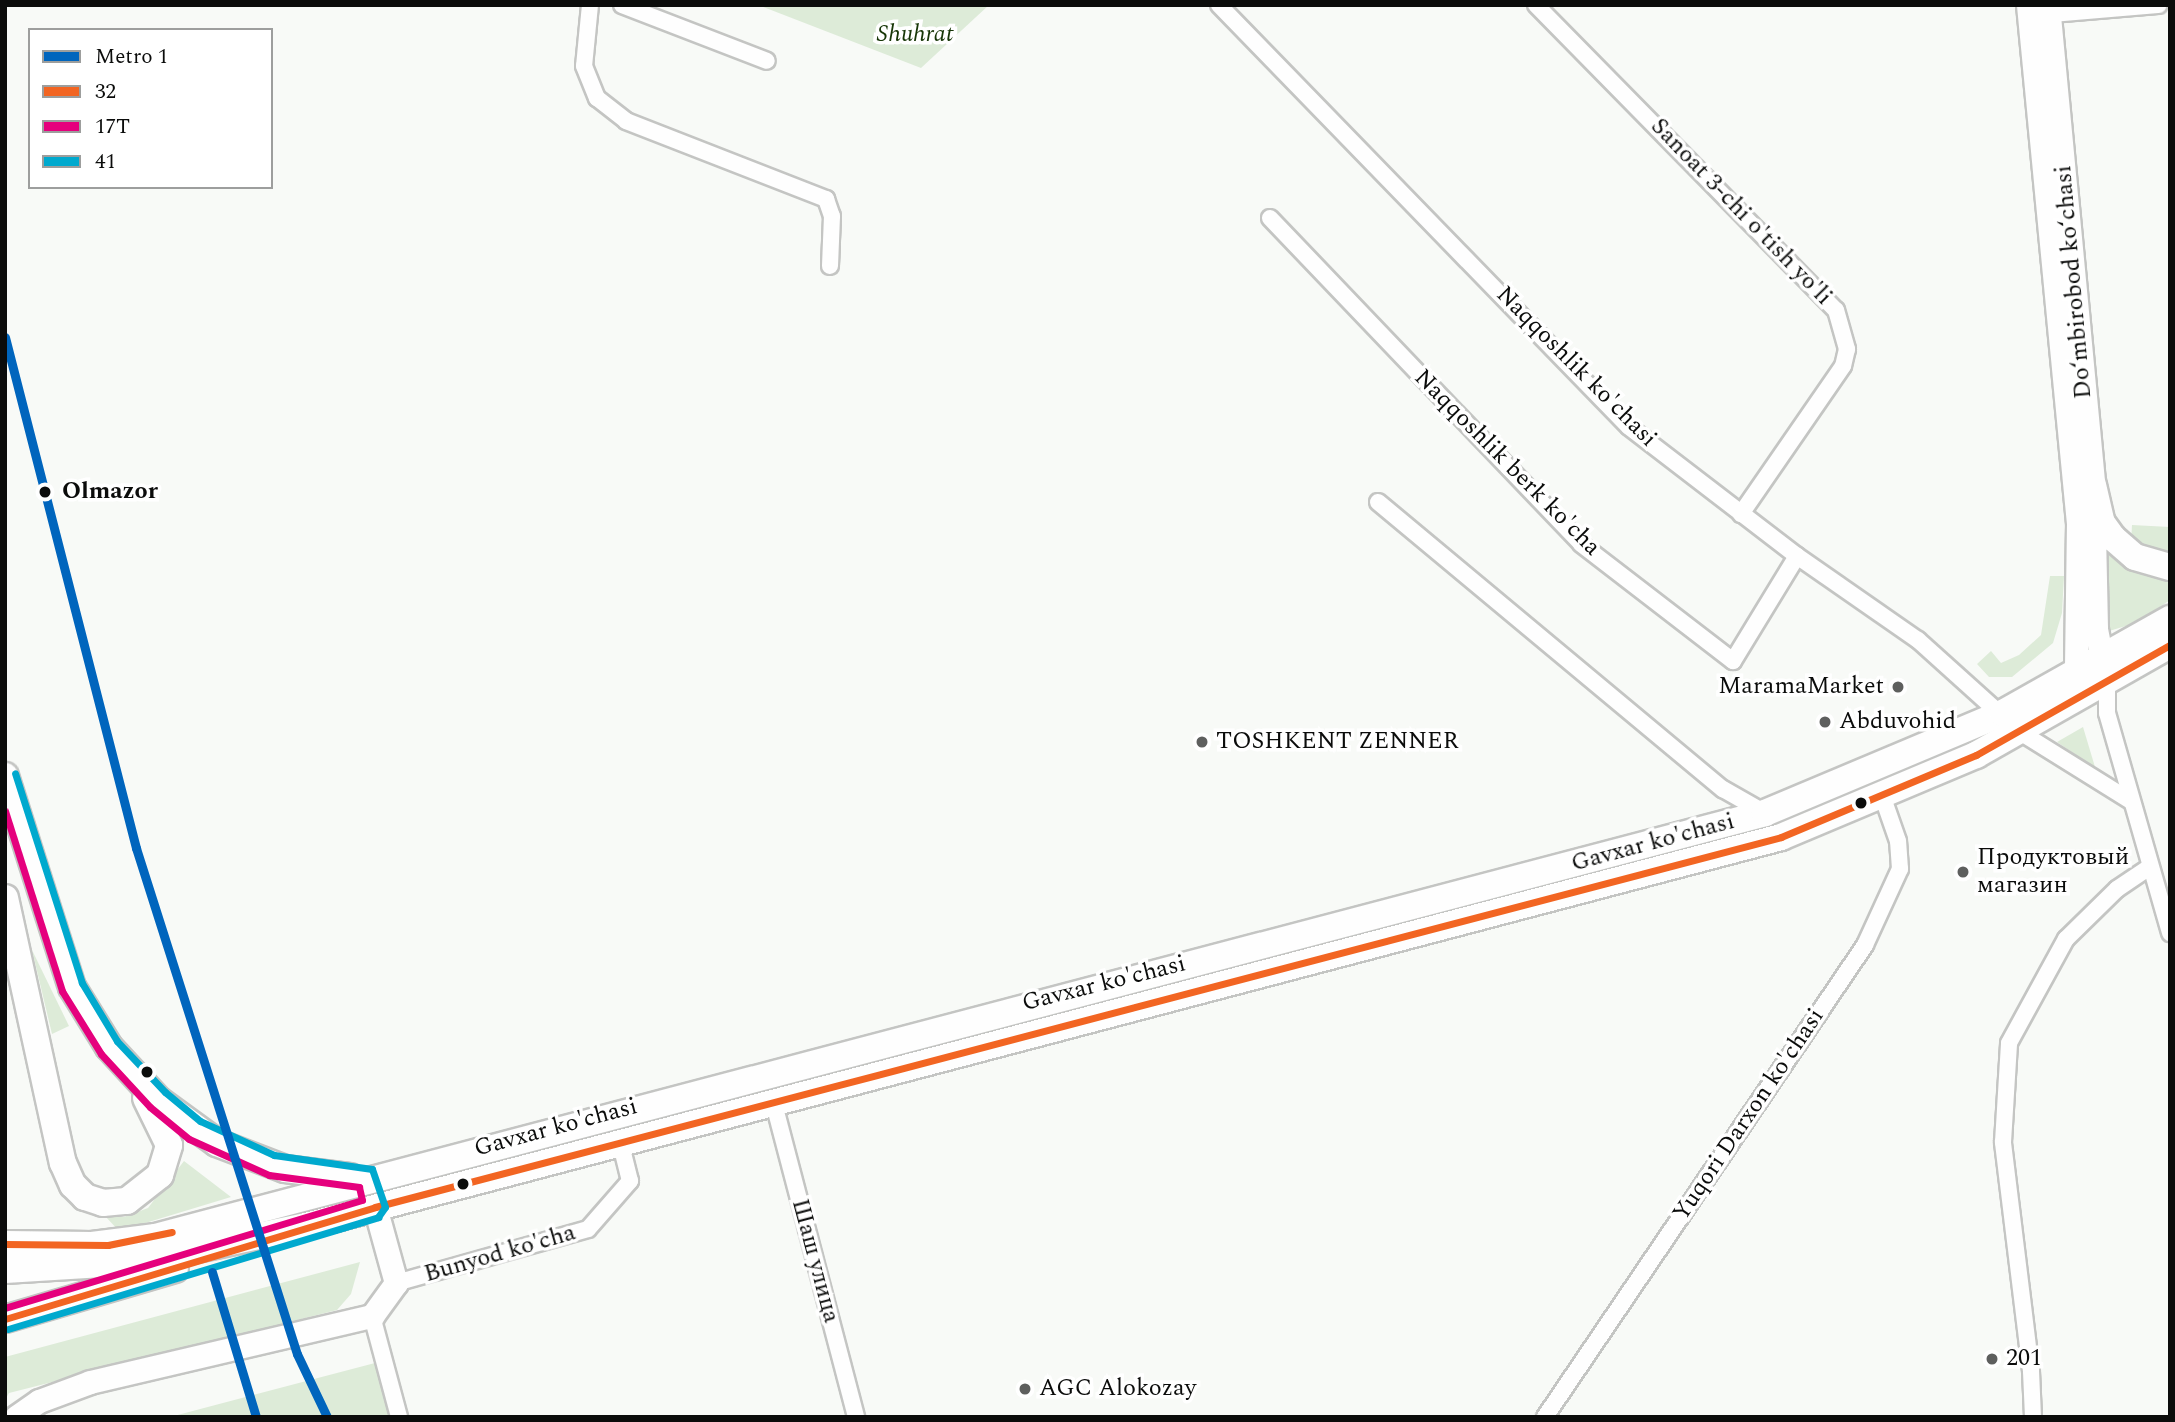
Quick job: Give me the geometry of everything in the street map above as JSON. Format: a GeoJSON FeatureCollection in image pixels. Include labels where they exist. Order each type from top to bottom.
{"type":"FeatureCollection","features":[{"type":"Feature","properties":{"kind":"main road","name":"Doʻmbirobod koʻchasi"},"geometry":{"type":"LineString","coordinates":[[2039,10],[2093,485],[2095,684]]}},
{"type":"Feature","properties":{"kind":"main road","name":"Doʻmbirobod koʻchasi"},"geometry":{"type":"LineString","coordinates":[[2039,10],[2078,523],[2077,622],[2095,684]]}},
{"type":"Feature","properties":{"kind":"main road"},"geometry":{"type":"LineString","coordinates":[[2093,485],[2102,523],[2112,538],[2135,557],[2170,567]]}},
{"type":"Feature","properties":{"kind":"main road","name":"Gavxar ko'chasi"},"geometry":{"type":"LineString","coordinates":[[2095,684],[2170,619]]}},
{"type":"Feature","properties":{"kind":"main road","name":"Gavxar ko'chasi"},"geometry":{"type":"LineString","coordinates":[[5,1244],[92,1245],[139,1240],[1765,813],[2011,723],[2170,645]]}},
{"type":"Feature","properties":{"kind":"main road","name":"Gavxar ko'chasi"},"geometry":{"type":"LineString","coordinates":[[5,1270],[135,1262],[306,1226],[1781,837],[1883,798],[2011,723]]}},
{"type":"Feature","properties":{"kind":"main road"},"geometry":{"type":"LineString","coordinates":[[5,776],[72,987],[92,1023],[128,1070],[165,1132],[168,1156],[160,1175],[145,1191],[127,1200],[103,1203],[78,1191],[65,1170],[5,898]]}},
{"type":"Feature","properties":{"kind":"main road"},"geometry":{"type":"LineString","coordinates":[[128,1070],[194,1130],[238,1154],[285,1169],[367,1178]]}},
{"type":"Feature","properties":{"kind":"main road","name":"Bunyod ko'cha"},"geometry":{"type":"LineString","coordinates":[[367,1178],[396,1283],[372,1317]]}},
{"type":"Feature","properties":{"kind":"main road"},"geometry":{"type":"LineString","coordinates":[[5,1319],[306,1226]]}},
{"type":"Feature","properties":{"kind":"main road"},"geometry":{"type":"LineString","coordinates":[[16,1417],[39,1401],[90,1382],[372,1317]]}},
{"type":"Feature","properties":{"kind":"street"},"geometry":{"type":"LineString","coordinates":[[590,5],[584,66],[597,99],[626,121],[826,199],[832,216],[830,267]]}},
{"type":"Feature","properties":{"kind":"street"},"geometry":{"type":"LineString","coordinates":[[622,5],[767,61]]}},
{"type":"Feature","properties":{"kind":"street","name":"Naqqoshlik ko'chasi"},"geometry":{"type":"LineString","coordinates":[[1219,5],[1629,427],[1797,556],[1918,640],[2011,723],[2132,801]]}},
{"type":"Feature","properties":{"kind":"street","name":"Sanoat 3-chi o'tish yo'li"},"geometry":{"type":"LineString","coordinates":[[1536,5],[1836,310],[1847,349],[1843,366],[1741,514]]}},
{"type":"Feature","properties":{"kind":"street"},"geometry":{"type":"LineString","coordinates":[[2039,10],[2159,5]]}},
{"type":"Feature","properties":{"kind":"street","name":"Naqqoshlik berk ko'cha"},"geometry":{"type":"LineString","coordinates":[[1270,218],[1581,544],[1733,661],[1797,556]]}},
{"type":"Feature","properties":{"kind":"street"},"geometry":{"type":"LineString","coordinates":[[1378,502],[1723,789],[1765,813]]}},
{"type":"Feature","properties":{"kind":"street"},"geometry":{"type":"LineString","coordinates":[[2095,684],[2170,933]]}},
{"type":"Feature","properties":{"kind":"street","name":"Yuqori Darxon ko'chasi"},"geometry":{"type":"LineString","coordinates":[[1545,1417],[1753,1115],[1874,928],[1900,869],[1898,841],[1883,798]]}},
{"type":"Feature","properties":{"kind":"street"},"geometry":{"type":"LineString","coordinates":[[2033,1417],[2031,1371],[2003,1142],[2009,1043],[2066,939],[2117,889],[2150,867]]}},
{"type":"Feature","properties":{"kind":"street","name":"Шаш улица"},"geometry":{"type":"LineString","coordinates":[[774,1104],[856,1417]]}},
{"type":"Feature","properties":{"kind":"street","name":"Bunyod ko'cha"},"geometry":{"type":"LineString","coordinates":[[396,1283],[588,1229],[629,1181],[621,1144]]}},
{"type":"Feature","properties":{"kind":"street"},"geometry":{"type":"LineString","coordinates":[[372,1317],[399,1417]]}},
{"type":"Feature","properties":{"kind":"green space","name":"Shuhrat"},"geometry":{"type":"Polygon","coordinates":[[[758,5],[989,5],[921,68],[758,5]]]}},
{"type":"Feature","properties":{"kind":"green space"},"geometry":{"type":"Polygon","coordinates":[[[2132,525],[2170,527],[2170,557],[2131,544],[2132,525]]]}},
{"type":"Feature","properties":{"kind":"green space"},"geometry":{"type":"Polygon","coordinates":[[[2107,551],[2125,563],[2170,575],[2170,600],[2136,623],[2109,631],[2103,552],[2107,551]]]}},
{"type":"Feature","properties":{"kind":"green space"},"geometry":{"type":"Polygon","coordinates":[[[2050,576],[2064,576],[2062,613],[2053,643],[2012,677],[1989,677],[1977,664],[1991,651],[2001,663],[2019,655],[2041,635],[2050,576]]]}},
{"type":"Feature","properties":{"kind":"green space"},"geometry":{"type":"Polygon","coordinates":[[[2083,727],[2095,767],[2095,768],[2057,742],[2083,727]]]}},
{"type":"Feature","properties":{"kind":"green space"},"geometry":{"type":"Polygon","coordinates":[[[32,950],[69,1026],[52,1034],[32,950]]]}},
{"type":"Feature","properties":{"kind":"green space"},"geometry":{"type":"Polygon","coordinates":[[[184,1161],[231,1197],[119,1231],[105,1216],[124,1217],[148,1208],[184,1161]]]}},
{"type":"Feature","properties":{"kind":"green space"},"geometry":{"type":"Polygon","coordinates":[[[360,1262],[351,1294],[337,1310],[9,1393],[5,1400],[5,1357],[360,1262]]]}},
{"type":"Feature","properties":{"kind":"green space"},"geometry":{"type":"Polygon","coordinates":[[[375,1363],[389,1417],[170,1417],[375,1363]]]}},
{"type":"Feature","properties":{"kind":"metro line","name":"1"},"geometry":{"type":"LineString","coordinates":[[5,337],[136,848],[297,1354],[327,1417]]}},
{"type":"Feature","properties":{"kind":"metro line","name":"1"},"geometry":{"type":"LineString","coordinates":[[212,1272],[256,1417]]}},
{"type":"Feature","properties":{"kind":"transit line","name":"32"},"geometry":{"type":"LineString","coordinates":[[5,1319],[375,1207],[1781,837],[1976,755],[2170,645]]}},
{"type":"Feature","properties":{"kind":"transit line","name":"41"},"geometry":{"type":"LineString","coordinates":[[8,1329],[378,1217],[385,1207],[372,1169],[274,1155],[200,1121],[165,1092],[117,1041],[82,983],[15,773]]}},
{"type":"Feature","properties":{"kind":"transit line","name":"17T"},"geometry":{"type":"LineString","coordinates":[[5,811],[62,991],[101,1054],[150,1107],[189,1139],[269,1175],[359,1187],[362,1200],[5,1308]]}},
{"type":"Feature","properties":{"kind":"transit line","name":"32"},"geometry":{"type":"LineString","coordinates":[[5,1244],[108,1245],[172,1232]]}},
{"type":"Feature","properties":{"kind":"place","name":"Olmazor"},"geometry":{"type":"Point","coordinates":[45,492]}},
{"type":"Feature","properties":{"kind":"place","name":"MaramaMarket"},"geometry":{"type":"Point","coordinates":[1898,687]}},
{"type":"Feature","properties":{"kind":"place","name":"Abduvohid"},"geometry":{"type":"Point","coordinates":[1825,722]}},
{"type":"Feature","properties":{"kind":"place","name":"TOSHKENT ZENNER"},"geometry":{"type":"Point","coordinates":[1202,742]}},
{"type":"Feature","properties":{"kind":"place","name":"Продуктовый магазин"},"geometry":{"type":"Point","coordinates":[1963,872]}},
{"type":"Feature","properties":{"kind":"place","name":"201"},"geometry":{"type":"Point","coordinates":[1992,1359]}},
{"type":"Feature","properties":{"kind":"place","name":"AGC Alokozay"},"geometry":{"type":"Point","coordinates":[1025,1389]}}]}
